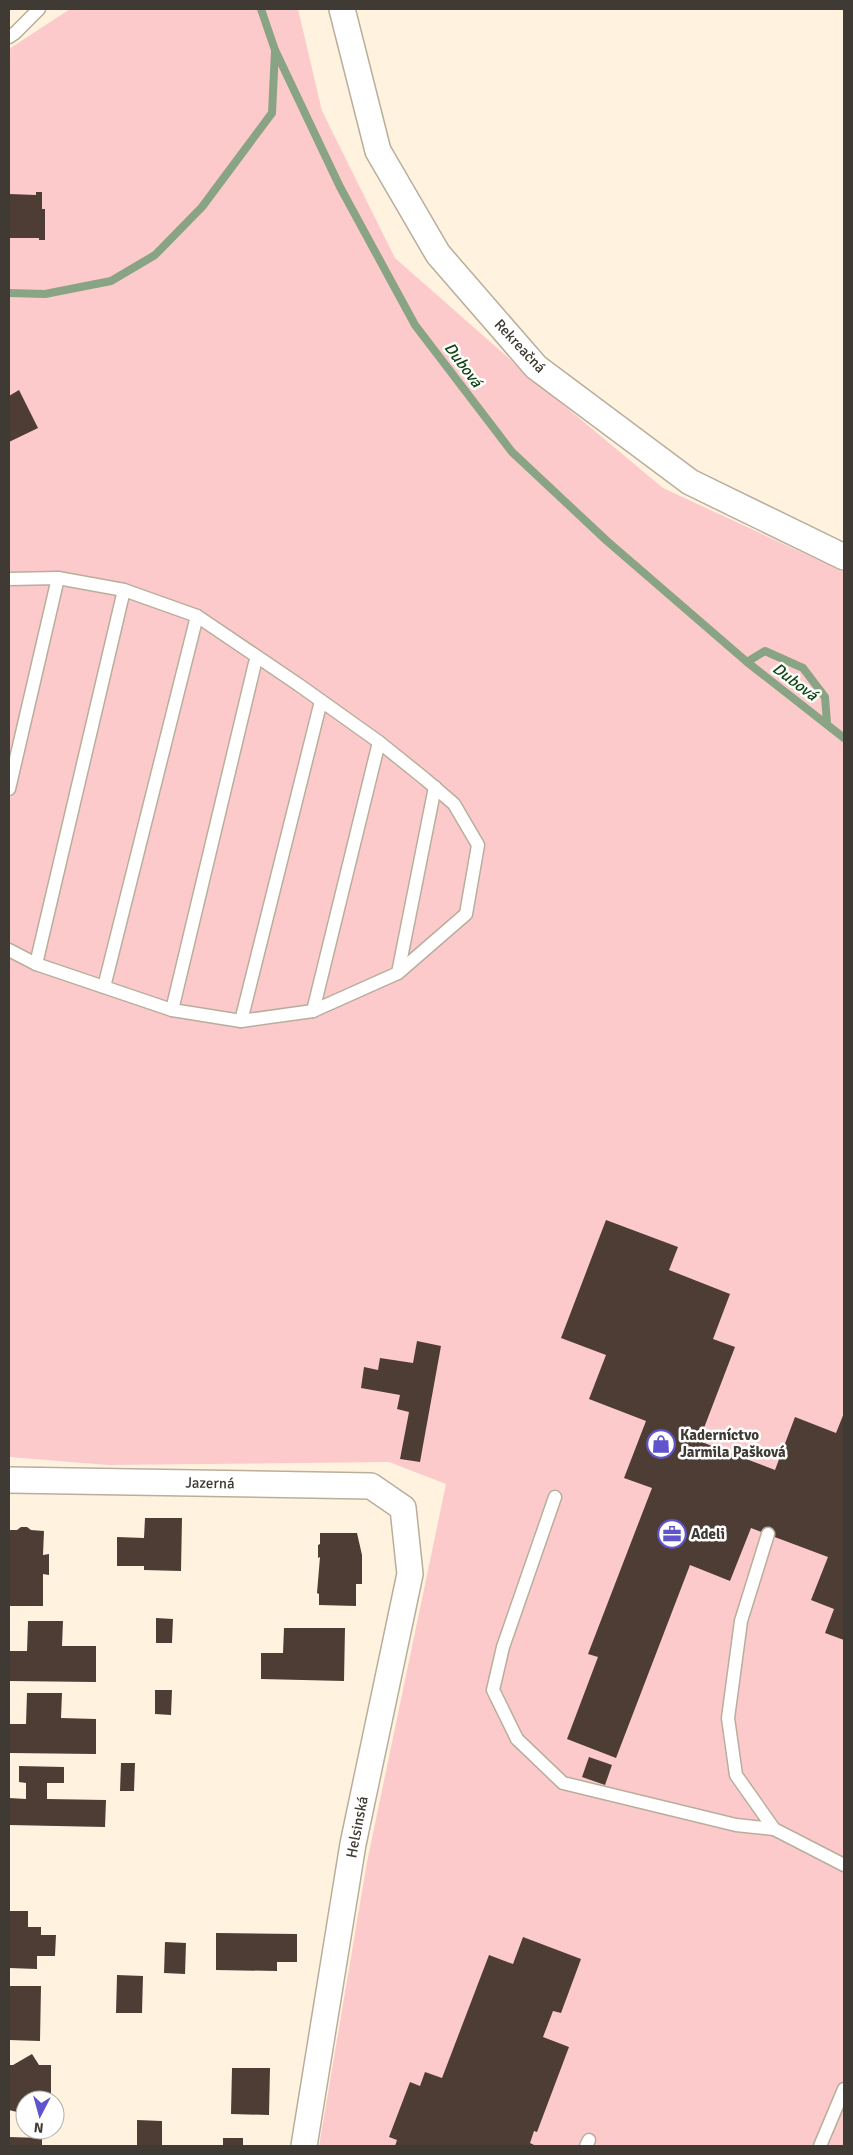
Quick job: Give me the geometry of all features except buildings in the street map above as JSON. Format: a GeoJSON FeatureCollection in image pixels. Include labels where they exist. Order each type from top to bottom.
{"type":"FeatureCollection","features":[{"type":"Feature","properties":{"kind":"street","name":"Rekreačná"},"geometry":{"type":"LineString","coordinates":[[342,9],[378,150],[438,254],[536,368],[690,482],[844,556]]}},
{"type":"Feature","properties":{"kind":"street","name":"Jazerná"},"geometry":{"type":"LineString","coordinates":[[9,1480],[371,1486],[403,1508]]}},
{"type":"Feature","properties":{"kind":"street","name":"Helsinská"},"geometry":{"type":"LineString","coordinates":[[304,2146],[353,1844],[410,1574],[403,1508]]}},
{"type":"Feature","properties":{"kind":"lane"},"geometry":{"type":"LineString","coordinates":[[9,37],[39,9]]}},
{"type":"Feature","properties":{"kind":"lane"},"geometry":{"type":"LineString","coordinates":[[9,789],[58,578]]}},
{"type":"Feature","properties":{"kind":"lane"},"geometry":{"type":"LineString","coordinates":[[9,579],[58,578],[124,590],[197,616],[379,742],[454,804],[478,845],[466,914],[398,973],[313,1011],[241,1021],[172,1010],[36,964],[9,950]]}},
{"type":"Feature","properties":{"kind":"lane"},"geometry":{"type":"LineString","coordinates":[[36,964],[124,590]]}},
{"type":"Feature","properties":{"kind":"lane"},"geometry":{"type":"LineString","coordinates":[[104,987],[197,616]]}},
{"type":"Feature","properties":{"kind":"lane"},"geometry":{"type":"LineString","coordinates":[[172,1010],[254,663],[258,658]]}},
{"type":"Feature","properties":{"kind":"lane"},"geometry":{"type":"LineString","coordinates":[[241,1021],[321,701]]}},
{"type":"Feature","properties":{"kind":"lane"},"geometry":{"type":"LineString","coordinates":[[313,1011],[379,742]]}},
{"type":"Feature","properties":{"kind":"lane"},"geometry":{"type":"LineString","coordinates":[[398,973],[434,787]]}},
{"type":"Feature","properties":{"kind":"lane"},"geometry":{"type":"LineString","coordinates":[[555,1497],[503,1647],[493,1690],[517,1739],[564,1783],[736,1825],[774,1829],[844,1865]]}},
{"type":"Feature","properties":{"kind":"lane"},"geometry":{"type":"LineString","coordinates":[[768,1534],[741,1621],[728,1718],[736,1775],[774,1829]]}},
{"type":"Feature","properties":{"kind":"lane"},"geometry":{"type":"LineString","coordinates":[[820,2146],[844,2089]]}},
{"type":"Feature","properties":{"kind":"shaded area"},"geometry":{"type":"Polygon","coordinates":[[[70,9],[298,9],[322,111],[395,258],[530,377],[663,488],[844,572],[844,2146],[319,2146],[367,1862],[446,1484],[389,1462],[108,1465],[9,1457],[9,49],[70,9]]]}},
{"type":"Feature","properties":{"kind":"waterway","name":"Dubová"},"geometry":{"type":"LineString","coordinates":[[261,9],[275,50],[340,187],[415,325],[512,452],[607,541],[747,662],[844,738]]}},
{"type":"Feature","properties":{"kind":"waterway"},"geometry":{"type":"LineString","coordinates":[[9,293],[45,294],[111,281],[155,255],[202,207],[272,113],[275,51]]}},
{"type":"Feature","properties":{"kind":"waterway","name":"Dubová"},"geometry":{"type":"LineString","coordinates":[[747,662],[765,651],[803,668],[825,697],[827,723]]}},
{"type":"Feature","properties":{"kind":"place","name":"Kaderníctvo Jarmila Pašková"},"geometry":{"type":"Point","coordinates":[661,1444]}},
{"type":"Feature","properties":{"kind":"place","name":"Adeli"},"geometry":{"type":"Point","coordinates":[672,1534]}}]}
